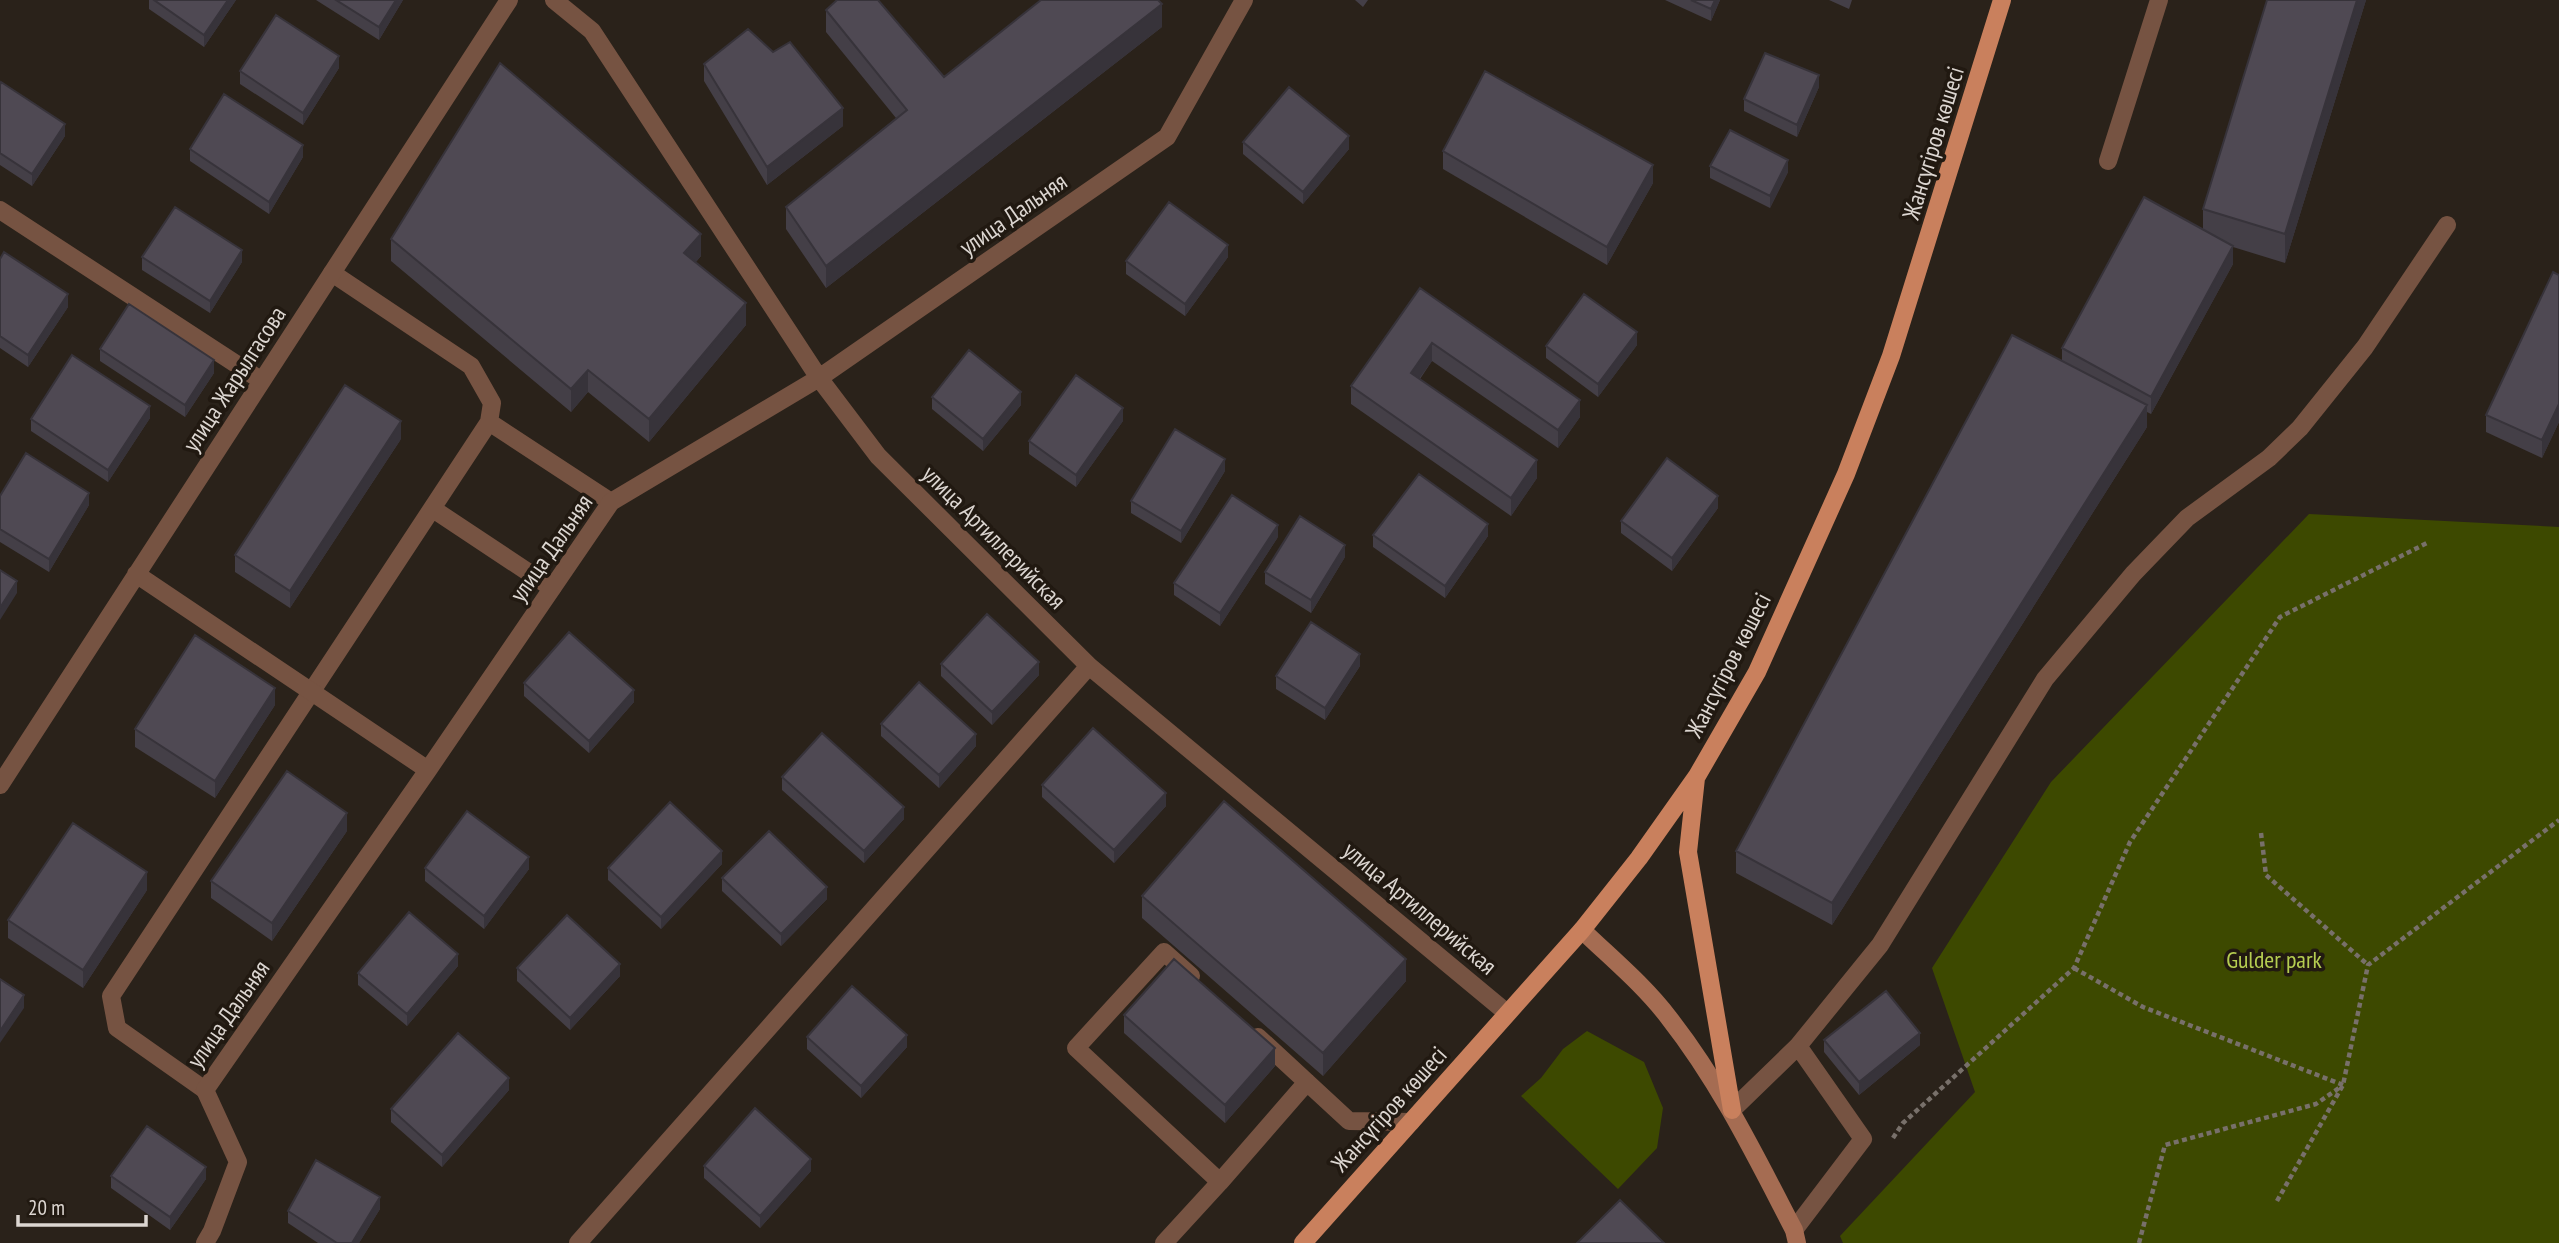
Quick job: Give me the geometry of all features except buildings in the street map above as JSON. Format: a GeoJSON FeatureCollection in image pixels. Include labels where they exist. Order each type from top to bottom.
{"type":"FeatureCollection","features":[{"type":"Feature","properties":{"kind":"main road","name":"Жансүгіров көшесі"},"geometry":{"type":"LineString","coordinates":[[1303,1243],[1582,930],[1639,858],[1697,776],[1757,672],[1846,474],[1891,356],[2002,0]]}},
{"type":"Feature","properties":{"kind":"main road"},"geometry":{"type":"LineString","coordinates":[[1697,776],[1688,852],[1732,1110]]}},
{"type":"Feature","properties":{"kind":"main road"},"geometry":{"type":"LineString","coordinates":[[1582,930],[1642,987],[1669,1017],[1732,1110],[1795,1237]]}},
{"type":"Feature","properties":{"kind":"street","name":"улица Жарылгасова"},"geometry":{"type":"LineString","coordinates":[[0,785],[509,0]]}},
{"type":"Feature","properties":{"kind":"street","name":"улица Артиллерийская"},"geometry":{"type":"LineString","coordinates":[[554,0],[592,31],[819,378],[878,456],[1089,666],[1507,1013]]}},
{"type":"Feature","properties":{"kind":"street","name":"улица Дальняя"},"geometry":{"type":"LineString","coordinates":[[205,1243],[238,1162],[205,1090],[611,502],[819,378],[1167,137],[1244,0]]}},
{"type":"Feature","properties":{"kind":"street"},"geometry":{"type":"LineString","coordinates":[[2108,160],[2159,0]]}},
{"type":"Feature","properties":{"kind":"street"},"geometry":{"type":"LineString","coordinates":[[0,210],[262,381]]}},
{"type":"Feature","properties":{"kind":"street"},"geometry":{"type":"LineString","coordinates":[[1732,1110],[1798,1046],[1880,945],[2045,679],[2133,574],[2187,519],[2269,458],[2300,428],[2365,347],[2447,225]]}},
{"type":"Feature","properties":{"kind":"street"},"geometry":{"type":"LineString","coordinates":[[205,1090],[117,1028],[111,996],[489,422],[492,403],[471,366],[332,273]]}},
{"type":"Feature","properties":{"kind":"street"},"geometry":{"type":"LineString","coordinates":[[489,422],[611,502]]}},
{"type":"Feature","properties":{"kind":"street"},"geometry":{"type":"LineString","coordinates":[[433,509],[552,588]]}},
{"type":"Feature","properties":{"kind":"street"},"geometry":{"type":"LineString","coordinates":[[136,574],[428,770]]}},
{"type":"Feature","properties":{"kind":"street"},"geometry":{"type":"LineString","coordinates":[[578,1243],[1089,666]]}},
{"type":"Feature","properties":{"kind":"street"},"geometry":{"type":"LineString","coordinates":[[1205,989],[1164,952],[1076,1048],[1220,1182]]}},
{"type":"Feature","properties":{"kind":"street"},"geometry":{"type":"LineString","coordinates":[[1246,1026],[1349,1122],[1411,1122]]}},
{"type":"Feature","properties":{"kind":"street"},"geometry":{"type":"LineString","coordinates":[[1795,1237],[1863,1139],[1798,1046]]}},
{"type":"Feature","properties":{"kind":"street"},"geometry":{"type":"LineString","coordinates":[[1164,1243],[1307,1082]]}},
{"type":"Feature","properties":{"kind":"path"},"geometry":{"type":"LineString","coordinates":[[1887,1147],[1903,1123],[2074,968],[2130,842],[2280,617],[2427,543]]}},
{"type":"Feature","properties":{"kind":"path"},"geometry":{"type":"LineString","coordinates":[[2277,1201],[2343,1086],[2368,965],[2559,820]]}},
{"type":"Feature","properties":{"kind":"path"},"geometry":{"type":"LineString","coordinates":[[2261,833],[2266,875],[2368,965]]}},
{"type":"Feature","properties":{"kind":"path"},"geometry":{"type":"LineString","coordinates":[[2074,968],[2143,1007],[2343,1086]]}},
{"type":"Feature","properties":{"kind":"path"},"geometry":{"type":"LineString","coordinates":[[2139,1243],[2165,1145],[2316,1104],[2343,1086]]}},
{"type":"Feature","properties":{"kind":"green space","name":"Gulder park"},"geometry":{"type":"Polygon","coordinates":[[[2309,514],[2559,527],[2559,1243],[1843,1243],[1840,1236],[1975,1092],[1932,968],[2051,782],[2309,514]]]}},
{"type":"Feature","properties":{"kind":"green space"},"geometry":{"type":"Polygon","coordinates":[[[1587,1031],[1644,1062],[1663,1108],[1657,1148],[1618,1189],[1521,1096],[1541,1078],[1563,1049],[1587,1031]]]}}]}
